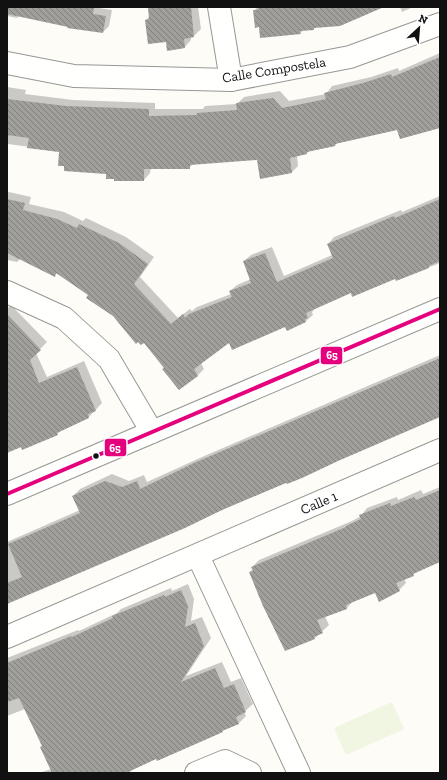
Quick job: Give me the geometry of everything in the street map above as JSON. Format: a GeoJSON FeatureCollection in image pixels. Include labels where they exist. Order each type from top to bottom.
{"type":"FeatureCollection","features":[{"type":"Feature","properties":{"kind":"street"},"geometry":{"type":"LineString","coordinates":[[219,7],[230,80]]}},
{"type":"Feature","properties":{"kind":"street","name":"Calle Compostela"},"geometry":{"type":"LineString","coordinates":[[7,63],[74,76],[230,80],[350,57],[440,24]]}},
{"type":"Feature","properties":{"kind":"street"},"geometry":{"type":"LineString","coordinates":[[7,292],[64,318],[109,359],[152,432]]}},
{"type":"Feature","properties":{"kind":"street"},"geometry":{"type":"LineString","coordinates":[[7,494],[440,309]]}},
{"type":"Feature","properties":{"kind":"street","name":"Calle 1"},"geometry":{"type":"LineString","coordinates":[[7,637],[198,556],[440,450]]}},
{"type":"Feature","properties":{"kind":"street"},"geometry":{"type":"LineString","coordinates":[[198,556],[299,773]]}},
{"type":"Feature","properties":{"kind":"street"},"geometry":{"type":"LineString","coordinates":[[196,773],[225,761],[250,773]]}},
{"type":"Feature","properties":{"kind":"green space"},"geometry":{"type":"Polygon","coordinates":[[[392,702],[404,729],[346,755],[334,728],[392,702]]]}},
{"type":"Feature","properties":{"kind":"building"},"geometry":{"type":"Polygon","coordinates":[[[7,7],[94,7],[93,14],[106,16],[103,33],[67,28],[68,27],[7,14],[7,7]]]}},
{"type":"Feature","properties":{"kind":"building"},"geometry":{"type":"Polygon","coordinates":[[[148,7],[191,7],[194,37],[184,39],[185,48],[167,51],[166,42],[148,44],[145,20],[149,19],[148,7]]]}},
{"type":"Feature","properties":{"kind":"building"},"geometry":{"type":"Polygon","coordinates":[[[258,7],[384,7],[340,26],[314,28],[314,30],[300,31],[301,34],[260,38],[259,27],[255,28],[253,10],[258,10],[258,7]]]}},
{"type":"Feature","properties":{"kind":"building"},"geometry":{"type":"Polygon","coordinates":[[[440,57],[440,128],[400,139],[397,130],[335,144],[335,146],[307,152],[307,154],[290,158],[292,173],[260,179],[257,160],[190,165],[190,169],[144,169],[144,181],[114,181],[114,179],[106,179],[106,174],[64,171],[64,166],[58,166],[59,152],[27,148],[29,138],[7,135],[7,99],[66,106],[149,109],[149,116],[197,115],[197,113],[237,110],[236,103],[273,98],[282,108],[326,99],[324,93],[391,74],[392,77],[440,57]]]}},
{"type":"Feature","properties":{"kind":"building"},"geometry":{"type":"Polygon","coordinates":[[[7,199],[25,203],[23,210],[57,219],[77,228],[79,224],[119,243],[148,264],[134,284],[171,324],[183,314],[185,318],[189,314],[232,297],[229,291],[251,283],[243,261],[265,253],[277,282],[333,258],[327,244],[394,216],[395,218],[440,199],[440,261],[429,266],[429,268],[396,281],[395,279],[352,297],[351,293],[306,313],[308,318],[305,319],[306,322],[287,331],[285,327],[232,350],[229,343],[194,369],[198,376],[179,390],[144,343],[141,345],[138,342],[136,344],[113,316],[86,298],[88,295],[56,273],[55,277],[7,253],[7,199]]]}},
{"type":"Feature","properties":{"kind":"building"},"geometry":{"type":"Polygon","coordinates":[[[7,314],[41,350],[30,360],[39,383],[77,367],[96,411],[88,414],[89,418],[57,433],[58,435],[22,450],[21,447],[7,453],[7,314]]]}},
{"type":"Feature","properties":{"kind":"building"},"geometry":{"type":"Polygon","coordinates":[[[440,358],[440,417],[302,478],[287,484],[286,483],[224,509],[185,528],[7,604],[7,583],[22,577],[8,544],[80,513],[72,496],[105,481],[122,487],[137,481],[140,489],[194,463],[440,358]]]}},
{"type":"Feature","properties":{"kind":"building"},"geometry":{"type":"Polygon","coordinates":[[[440,490],[440,562],[413,574],[414,576],[396,583],[400,591],[379,602],[375,593],[346,605],[347,609],[317,620],[323,633],[314,637],[315,639],[285,651],[263,606],[249,572],[253,571],[251,567],[346,527],[361,519],[359,515],[390,503],[391,506],[414,497],[416,500],[440,490]]]}},
{"type":"Feature","properties":{"kind":"building"},"geometry":{"type":"Polygon","coordinates":[[[181,590],[188,606],[185,627],[195,623],[204,646],[181,682],[215,668],[224,688],[234,684],[246,712],[236,717],[239,724],[157,761],[156,759],[126,773],[52,773],[40,747],[42,746],[19,698],[7,702],[7,663],[71,636],[72,637],[113,618],[112,616],[164,595],[165,597],[181,590]]]}},
{"type":"Feature","properties":{"kind":"transit line","name":"65"},"geometry":{"type":"LineString","coordinates":[[7,494],[440,309]]}}]}
